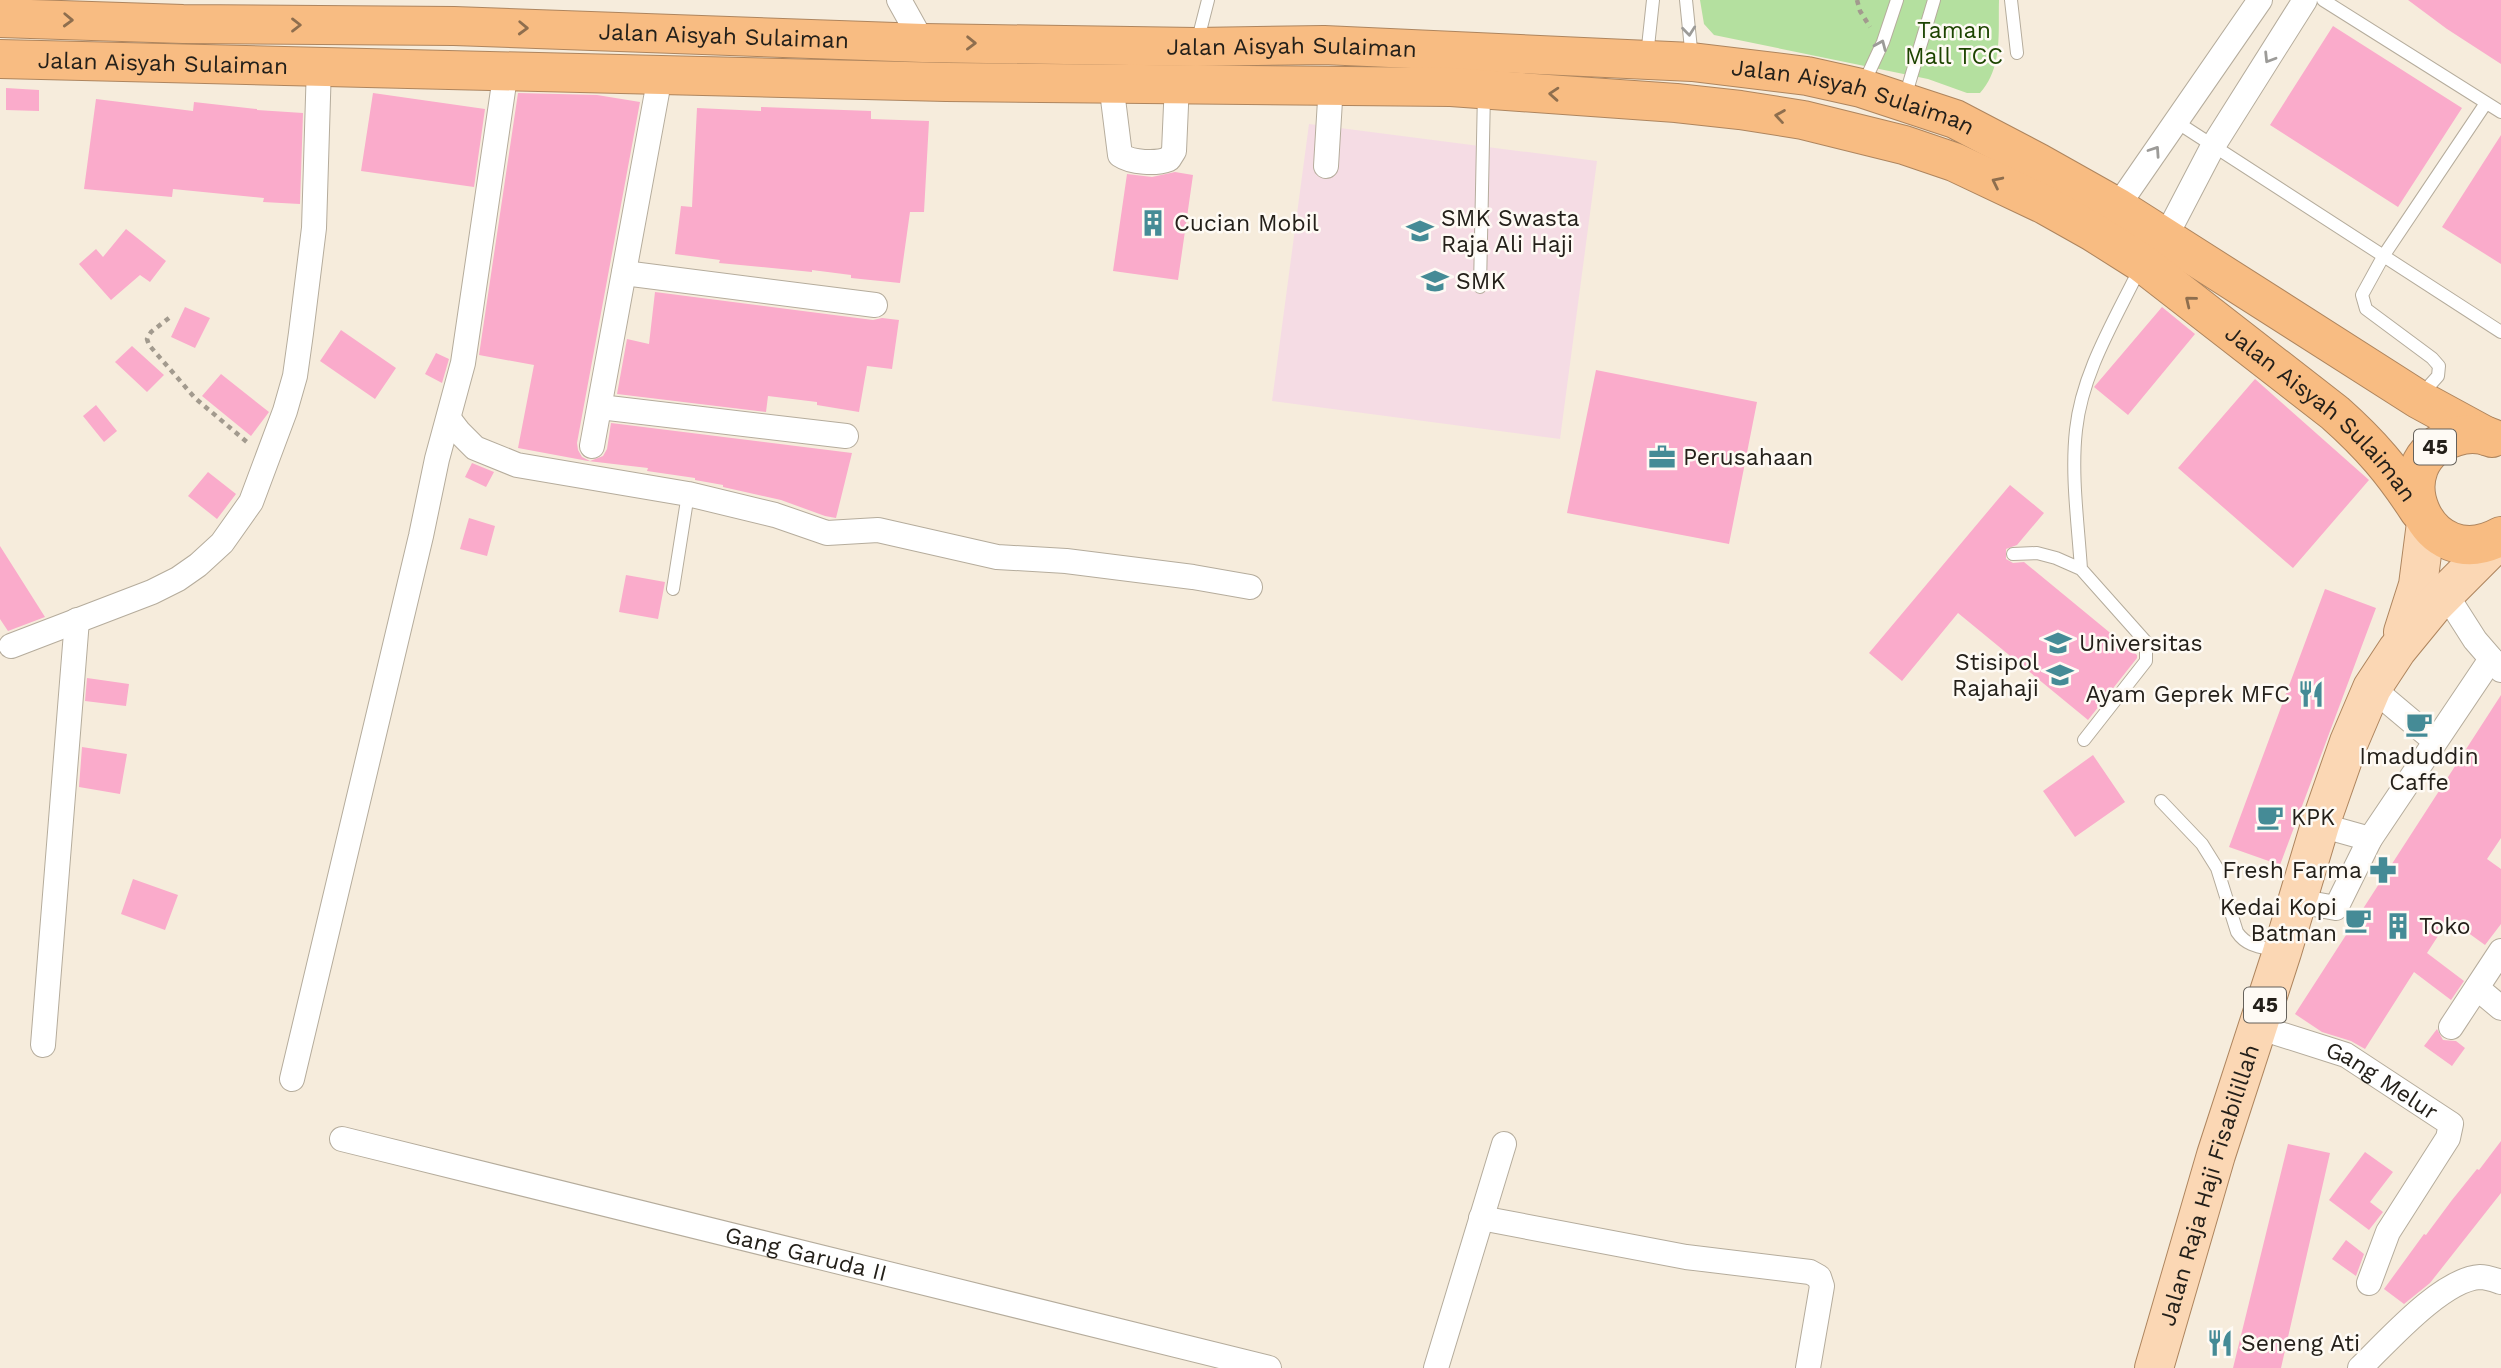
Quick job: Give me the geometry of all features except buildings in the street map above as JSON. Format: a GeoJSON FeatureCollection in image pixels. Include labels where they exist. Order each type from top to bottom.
{"type":"FeatureCollection","features":[{"type":"Feature","properties":{"kind":"highway","name":"Jalan Aisyah Sulaiman"},"geometry":{"type":"LineString","coordinates":[[0,18],[183,12],[765,39],[1196,47],[1324,45],[1462,75],[1802,120],[1856,131],[1964,167],[2045,205],[2093,232],[2154,251],[2494,439]]}},
{"type":"Feature","properties":{"kind":"highway","name":"Jalan Aisyah Sulaiman"},"geometry":{"type":"LineString","coordinates":[[0,59],[946,82],[1331,84],[1647,60],[1692,62],[1807,76],[1861,88],[1955,119],[2117,207],[2154,251],[2365,439],[2396,475],[2423,517]]}},
{"type":"Feature","properties":{"kind":"highway","name":"Jalan Raja Haji Fisabilillah"},"geometry":{"type":"LineString","coordinates":[[2494,439],[2466,434],[2446,440],[2429,452],[2418,470],[2416,480],[2423,517],[2442,537],[2458,544],[2482,544],[2501,537]]}},
{"type":"Feature","properties":{"kind":"main road","name":"Jalan Raja Haji Fisabilillah"},"geometry":{"type":"LineString","coordinates":[[2397,650],[2418,585],[2423,517]]}},
{"type":"Feature","properties":{"kind":"main road","name":"Jalan Raja Haji Fisabilillah"},"geometry":{"type":"LineString","coordinates":[[2154,1368],[2216,1155],[2320,825],[2349,742],[2372,688],[2397,650],[2445,593],[2501,537]]}},
{"type":"Feature","properties":{"kind":"street"},"geometry":{"type":"LineString","coordinates":[[898,0],[923,43]]}},
{"type":"Feature","properties":{"kind":"street"},"geometry":{"type":"LineString","coordinates":[[2117,207],[2260,0]]}},
{"type":"Feature","properties":{"kind":"street"},"geometry":{"type":"LineString","coordinates":[[2154,251],[2213,146],[2305,0]]}},
{"type":"Feature","properties":{"kind":"street"},"geometry":{"type":"LineString","coordinates":[[11,646],[152,592],[198,565],[222,543],[251,502],[269,458],[295,376],[314,228],[319,65]]}},
{"type":"Feature","properties":{"kind":"street"},"geometry":{"type":"LineString","coordinates":[[292,1079],[418,550],[437,459],[463,363],[506,70]]}},
{"type":"Feature","properties":{"kind":"street"},"geometry":{"type":"LineString","coordinates":[[592,446],[660,76]]}},
{"type":"Feature","properties":{"kind":"street"},"geometry":{"type":"LineString","coordinates":[[1111,83],[1120,155],[1131,160],[1162,161],[1169,159],[1174,151],[1177,83]]}},
{"type":"Feature","properties":{"kind":"street"},"geometry":{"type":"LineString","coordinates":[[1326,166],[1331,84]]}},
{"type":"Feature","properties":{"kind":"street"},"geometry":{"type":"LineString","coordinates":[[624,273],[875,304]]}},
{"type":"Feature","properties":{"kind":"street"},"geometry":{"type":"LineString","coordinates":[[600,407],[846,436]]}},
{"type":"Feature","properties":{"kind":"street"},"geometry":{"type":"LineString","coordinates":[[449,419],[475,448],[509,463],[688,494],[775,515],[827,533],[878,530],[998,557],[1066,561],[1250,587]]}},
{"type":"Feature","properties":{"kind":"street"},"geometry":{"type":"LineString","coordinates":[[2297,901],[2336,908],[2370,839],[2435,741],[2496,665],[2475,640],[2445,593]]}},
{"type":"Feature","properties":{"kind":"street"},"geometry":{"type":"LineString","coordinates":[[43,1045],[77,620]]}},
{"type":"Feature","properties":{"kind":"street"},"geometry":{"type":"LineString","coordinates":[[2372,688],[2435,741]]}},
{"type":"Feature","properties":{"kind":"street"},"geometry":{"type":"LineString","coordinates":[[2320,825],[2370,839]]}},
{"type":"Feature","properties":{"kind":"street"},"geometry":{"type":"LineString","coordinates":[[2451,1027],[2501,951]]}},
{"type":"Feature","properties":{"kind":"street"},"geometry":{"type":"LineString","coordinates":[[2477,988],[2501,1008]]}},
{"type":"Feature","properties":{"kind":"street","name":"Gang Melur"},"geometry":{"type":"LineString","coordinates":[[2258,1027],[2346,1055],[2451,1124],[2448,1138],[2388,1232],[2369,1283]]}},
{"type":"Feature","properties":{"kind":"street","name":"Gang Garuda II"},"geometry":{"type":"LineString","coordinates":[[342,1139],[1269,1368]]}},
{"type":"Feature","properties":{"kind":"street"},"geometry":{"type":"LineString","coordinates":[[1436,1368],[1504,1144]]}},
{"type":"Feature","properties":{"kind":"street"},"geometry":{"type":"LineString","coordinates":[[1481,1218],[1686,1257],[1810,1272],[1819,1278],[1822,1286],[1808,1368]]}},
{"type":"Feature","properties":{"kind":"street"},"geometry":{"type":"LineString","coordinates":[[2360,1368],[2418,1312],[2450,1288],[2480,1277],[2501,1282]]}},
{"type":"Feature","properties":{"kind":"lane"},"geometry":{"type":"LineString","coordinates":[[1196,47],[1208,0]]}},
{"type":"Feature","properties":{"kind":"lane"},"geometry":{"type":"LineString","coordinates":[[1647,60],[1653,0]]}},
{"type":"Feature","properties":{"kind":"lane"},"geometry":{"type":"LineString","coordinates":[[1686,0],[1692,62]]}},
{"type":"Feature","properties":{"kind":"lane"},"geometry":{"type":"LineString","coordinates":[[1861,88],[1883,42],[1897,0]]}},
{"type":"Feature","properties":{"kind":"lane"},"geometry":{"type":"LineString","coordinates":[[1904,101],[1934,0]]}},
{"type":"Feature","properties":{"kind":"lane"},"geometry":{"type":"LineString","coordinates":[[2011,0],[2017,53]]}},
{"type":"Feature","properties":{"kind":"lane"},"geometry":{"type":"LineString","coordinates":[[2323,0],[2501,112]]}},
{"type":"Feature","properties":{"kind":"lane"},"geometry":{"type":"LineString","coordinates":[[1462,75],[1480,287]]}},
{"type":"Feature","properties":{"kind":"lane"},"geometry":{"type":"LineString","coordinates":[[2418,399],[2438,376],[2438,366],[2432,358],[2366,309],[2362,300],[2364,288],[2486,103]]}},
{"type":"Feature","properties":{"kind":"lane"},"geometry":{"type":"LineString","coordinates":[[2175,121],[2501,332]]}},
{"type":"Feature","properties":{"kind":"lane"},"geometry":{"type":"LineString","coordinates":[[2081,569],[2075,457],[2080,404],[2097,358],[2154,251]]}},
{"type":"Feature","properties":{"kind":"lane"},"geometry":{"type":"LineString","coordinates":[[673,589],[688,494]]}},
{"type":"Feature","properties":{"kind":"lane"},"geometry":{"type":"LineString","coordinates":[[2012,554],[2037,553],[2081,569],[2146,642],[2146,661],[2084,740]]}},
{"type":"Feature","properties":{"kind":"lane"},"geometry":{"type":"LineString","coordinates":[[2161,801],[2202,844],[2217,868],[2241,938],[2251,945],[2282,952]]}},
{"type":"Feature","properties":{"kind":"path"},"geometry":{"type":"LineString","coordinates":[[1857,0],[1864,20],[1883,42]]}},
{"type":"Feature","properties":{"kind":"path"},"geometry":{"type":"LineString","coordinates":[[169,318],[151,332],[147,339],[149,345],[212,415],[269,458]]}},
{"type":"Feature","properties":{"kind":"shaded area","name":"SMK"},"geometry":{"type":"Polygon","coordinates":[[[1309,124],[1597,161],[1560,439],[1272,401],[1309,124]]]}},
{"type":"Feature","properties":{"kind":"green space","name":"Taman Mall TCC"},"geometry":{"type":"Polygon","coordinates":[[[1700,0],[1999,0],[1996,61],[1993,72],[1980,93],[1967,93],[1928,79],[1714,35],[1704,24],[1700,0]]]}},
{"type":"Feature","properties":{"kind":"place","name":"Cucian Mobil"},"geometry":{"type":"Point","coordinates":[1153,223]}},
{"type":"Feature","properties":{"kind":"place","name":"SMK Swasta Raja Ali Haji"},"geometry":{"type":"Point","coordinates":[1420,231]}},
{"type":"Feature","properties":{"kind":"place","name":"SMK"},"geometry":{"type":"Point","coordinates":[1435,281]}},
{"type":"Feature","properties":{"kind":"place","name":"Perusahaan"},"geometry":{"type":"Point","coordinates":[1662,457]}},
{"type":"Feature","properties":{"kind":"place","name":"Universitas"},"geometry":{"type":"Point","coordinates":[2058,643]}},
{"type":"Feature","properties":{"kind":"place","name":"Stisipol Rajahaji"},"geometry":{"type":"Point","coordinates":[2060,675]}},
{"type":"Feature","properties":{"kind":"place","name":"Ayam Geprek MFC"},"geometry":{"type":"Point","coordinates":[2311,694]}},
{"type":"Feature","properties":{"kind":"place","name":"Imaduddin Caffe"},"geometry":{"type":"Point","coordinates":[2419,724]}},
{"type":"Feature","properties":{"kind":"place","name":"KPK"},"geometry":{"type":"Point","coordinates":[2270,817]}},
{"type":"Feature","properties":{"kind":"place","name":"Fresh Farma"},"geometry":{"type":"Point","coordinates":[2383,870]}},
{"type":"Feature","properties":{"kind":"place","name":"Kedai Kopi Batman"},"geometry":{"type":"Point","coordinates":[2358,920]}},
{"type":"Feature","properties":{"kind":"place","name":"Toko"},"geometry":{"type":"Point","coordinates":[2398,926]}},
{"type":"Feature","properties":{"kind":"place","name":"Seneng Ati"},"geometry":{"type":"Point","coordinates":[2220,1343]}}]}
